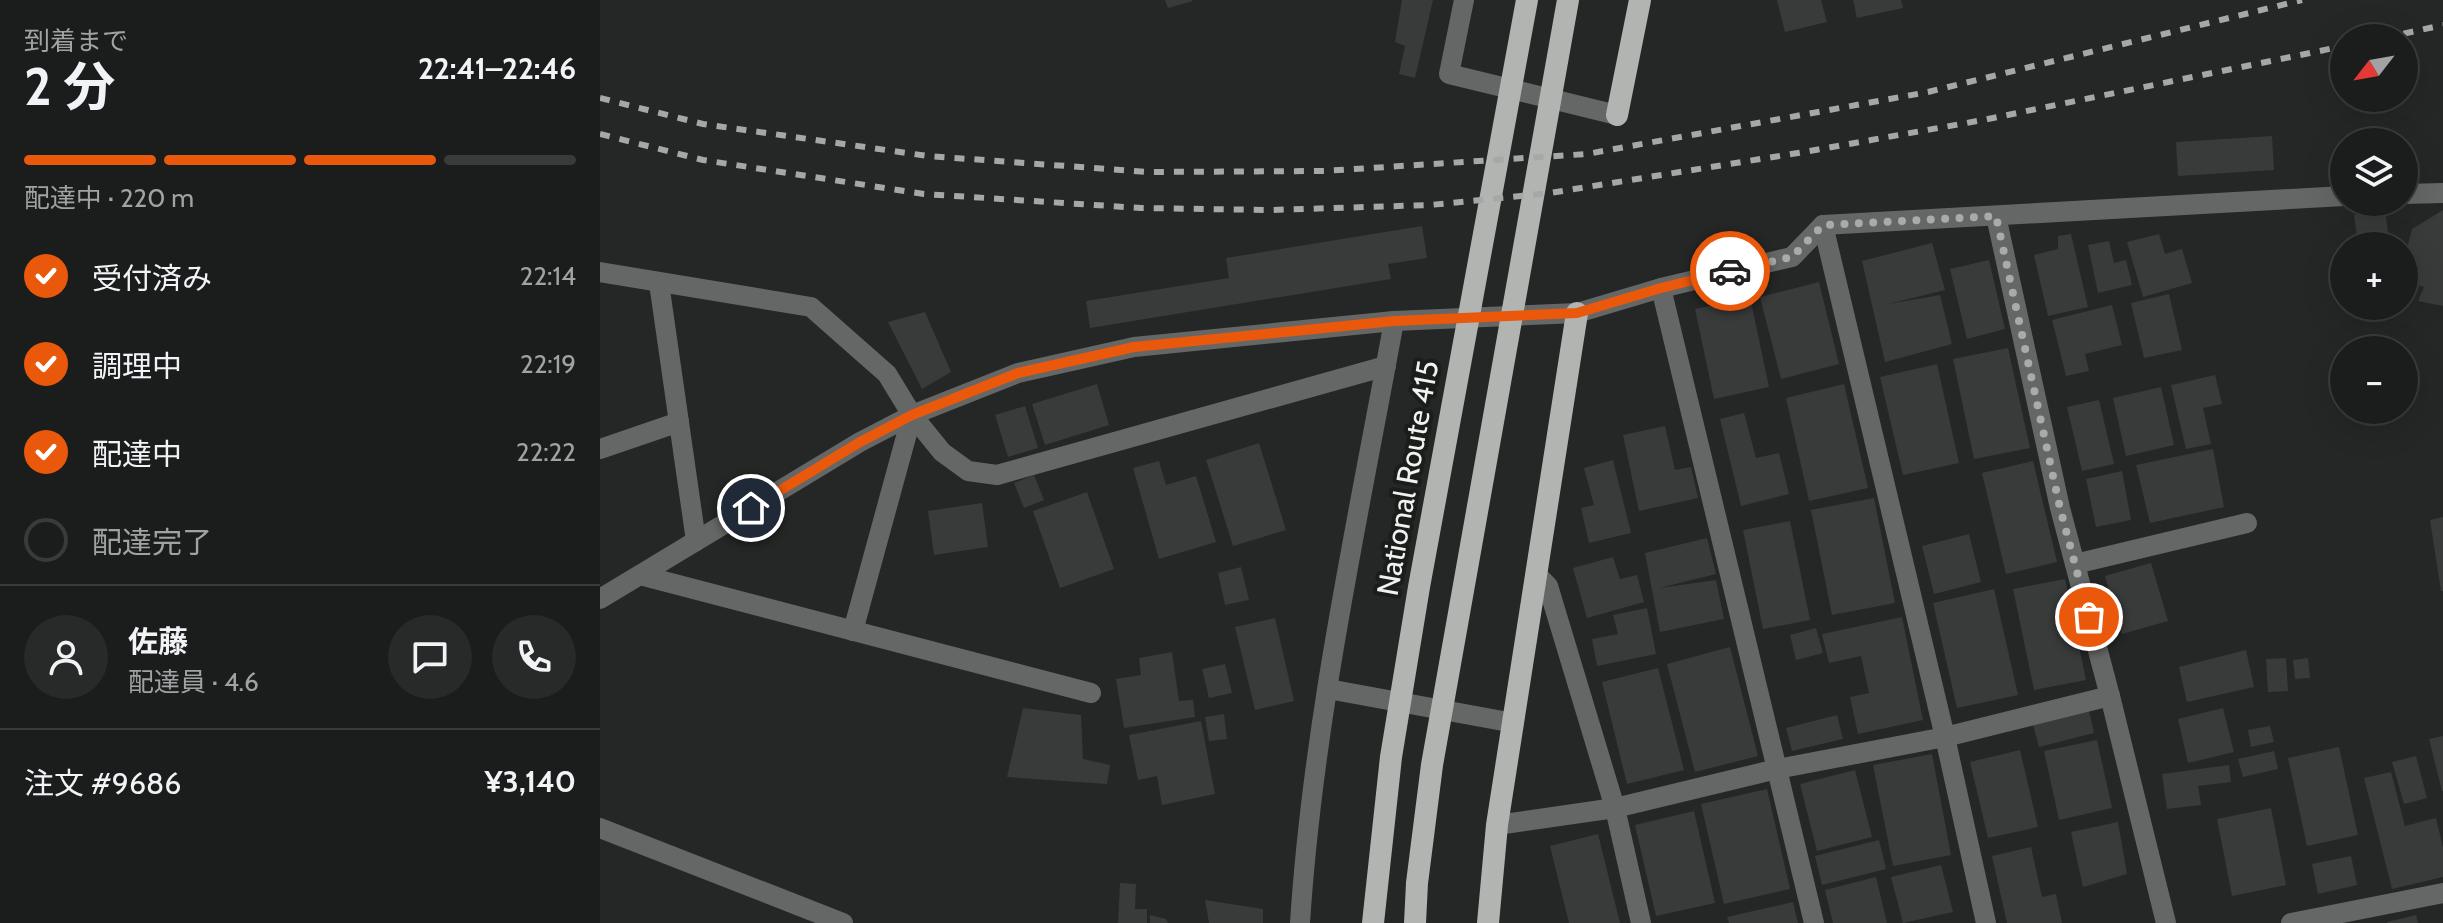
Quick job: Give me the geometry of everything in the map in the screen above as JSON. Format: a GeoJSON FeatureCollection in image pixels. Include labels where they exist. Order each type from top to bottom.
{"type":"FeatureCollection","features":[{"type":"Feature","properties":{"kind":"highway","name":"National Route 415"},"geometry":{"type":"LineString","coordinates":[[1373,923],[1391,757],[1424,556],[1527,0]]}},
{"type":"Feature","properties":{"kind":"highway"},"geometry":{"type":"LineString","coordinates":[[1415,923],[1432,765],[1568,0]]}},
{"type":"Feature","properties":{"kind":"highway"},"geometry":{"type":"LineString","coordinates":[[1617,115],[1640,0]]}},
{"type":"Feature","properties":{"kind":"highway"},"geometry":{"type":"LineString","coordinates":[[1488,923],[1497,825],[1577,313]]}},
{"type":"Feature","properties":{"kind":"street"},"geometry":{"type":"LineString","coordinates":[[1464,0],[1449,74],[1617,115]]}},
{"type":"Feature","properties":{"kind":"street"},"geometry":{"type":"LineString","coordinates":[[2418,194],[2443,193]]}},
{"type":"Feature","properties":{"kind":"street"},"geometry":{"type":"LineString","coordinates":[[600,599],[860,442],[912,415],[1018,373],[1134,347],[1394,321],[1577,313],[1661,288],[1792,257],[1823,225],[2330,196]]}},
{"type":"Feature","properties":{"kind":"street"},"geometry":{"type":"LineString","coordinates":[[1996,216],[2060,508],[2166,923]]}},
{"type":"Feature","properties":{"kind":"street"},"geometry":{"type":"LineString","coordinates":[[1823,225],[1986,923]]}},
{"type":"Feature","properties":{"kind":"street"},"geometry":{"type":"LineString","coordinates":[[600,272],[811,307],[887,374],[912,415],[942,452],[968,471],[997,475],[1386,366]]}},
{"type":"Feature","properties":{"kind":"street"},"geometry":{"type":"LineString","coordinates":[[659,283],[696,541]]}},
{"type":"Feature","properties":{"kind":"street"},"geometry":{"type":"LineString","coordinates":[[1661,288],[1814,923]]}},
{"type":"Feature","properties":{"kind":"street"},"geometry":{"type":"LineString","coordinates":[[1300,923],[1328,689],[1394,321]]}},
{"type":"Feature","properties":{"kind":"street"},"geometry":{"type":"LineString","coordinates":[[853,631],[912,415]]}},
{"type":"Feature","properties":{"kind":"street"},"geometry":{"type":"LineString","coordinates":[[600,449],[679,422]]}},
{"type":"Feature","properties":{"kind":"street"},"geometry":{"type":"LineString","coordinates":[[2075,564],[2247,523]]}},
{"type":"Feature","properties":{"kind":"street"},"geometry":{"type":"LineString","coordinates":[[640,575],[1091,693]]}},
{"type":"Feature","properties":{"kind":"street"},"geometry":{"type":"LineString","coordinates":[[1537,575],[1548,586],[1615,808],[1641,923]]}},
{"type":"Feature","properties":{"kind":"street"},"geometry":{"type":"LineString","coordinates":[[1328,689],[1514,723]]}},
{"type":"Feature","properties":{"kind":"street"},"geometry":{"type":"LineString","coordinates":[[1497,825],[1615,808],[1777,769],[1945,737],[2110,696]]}},
{"type":"Feature","properties":{"kind":"street"},"geometry":{"type":"LineString","coordinates":[[600,828],[843,923]]}},
{"type":"Feature","properties":{"kind":"street"},"geometry":{"type":"LineString","coordinates":[[2291,923],[2443,893]]}},
{"type":"Feature","properties":{"kind":"building"},"geometry":{"type":"Polygon","coordinates":[[[1165,0],[1192,0],[1193,1],[1168,8],[1165,0]]]}},
{"type":"Feature","properties":{"kind":"building"},"geometry":{"type":"Polygon","coordinates":[[[1402,0],[1433,0],[1415,78],[1399,74],[1405,46],[1395,42],[1402,0]]]}},
{"type":"Feature","properties":{"kind":"building"},"geometry":{"type":"Polygon","coordinates":[[[1777,0],[1821,0],[1827,22],[1785,32],[1777,0]]]}},
{"type":"Feature","properties":{"kind":"building"},"geometry":{"type":"Polygon","coordinates":[[[1853,0],[1901,0],[1903,8],[1857,18],[1853,0]]]}},
{"type":"Feature","properties":{"kind":"building"},"geometry":{"type":"Polygon","coordinates":[[[2272,136],[2274,170],[2178,176],[2176,142],[2272,136]]]}},
{"type":"Feature","properties":{"kind":"building"},"geometry":{"type":"Polygon","coordinates":[[[2443,210],[2443,306],[2418,301],[2424,287],[2418,285],[2418,232],[2411,232],[2443,210]]]}},
{"type":"Feature","properties":{"kind":"building"},"geometry":{"type":"Polygon","coordinates":[[[2354,216],[2386,216],[2388,232],[2356,232],[2354,216]]]}},
{"type":"Feature","properties":{"kind":"building"},"geometry":{"type":"Polygon","coordinates":[[[1422,226],[1427,258],[1388,264],[1391,279],[1090,328],[1086,301],[1229,278],[1226,258],[1422,226]]]}},
{"type":"Feature","properties":{"kind":"building"},"geometry":{"type":"Polygon","coordinates":[[[2071,234],[2088,307],[2048,316],[2034,255],[2058,249],[2058,236],[2071,234]]]}},
{"type":"Feature","properties":{"kind":"building"},"geometry":{"type":"Polygon","coordinates":[[[2159,234],[2165,254],[2182,249],[2192,283],[2143,297],[2127,242],[2159,234]]]}},
{"type":"Feature","properties":{"kind":"building"},"geometry":{"type":"Polygon","coordinates":[[[2109,241],[2114,263],[2126,260],[2132,285],[2098,293],[2088,245],[2109,241]]]}},
{"type":"Feature","properties":{"kind":"building"},"geometry":{"type":"Polygon","coordinates":[[[1932,243],[1945,290],[1888,304],[1940,295],[1952,344],[1885,362],[1862,261],[1932,243]]]}},
{"type":"Feature","properties":{"kind":"building"},"geometry":{"type":"Polygon","coordinates":[[[1989,260],[2005,329],[1967,339],[1950,269],[1989,260]]]}},
{"type":"Feature","properties":{"kind":"building"},"geometry":{"type":"Polygon","coordinates":[[[1819,282],[1839,364],[1781,379],[1760,297],[1819,282]]]}},
{"type":"Feature","properties":{"kind":"building"},"geometry":{"type":"Polygon","coordinates":[[[2169,294],[2182,350],[2144,358],[2131,303],[2169,294]]]}},
{"type":"Feature","properties":{"kind":"building"},"geometry":{"type":"Polygon","coordinates":[[[1750,297],[1769,387],[1714,399],[1695,309],[1750,297]]]}},
{"type":"Feature","properties":{"kind":"building"},"geometry":{"type":"Polygon","coordinates":[[[2112,305],[2122,345],[2085,354],[2089,371],[2066,376],[2052,320],[2112,305]]]}},
{"type":"Feature","properties":{"kind":"building"},"geometry":{"type":"Polygon","coordinates":[[[925,312],[951,372],[922,389],[888,322],[925,312]]]}},
{"type":"Feature","properties":{"kind":"building"},"geometry":{"type":"Polygon","coordinates":[[[2008,348],[2030,448],[1974,459],[1953,359],[2008,348]]]}},
{"type":"Feature","properties":{"kind":"building"},"geometry":{"type":"Polygon","coordinates":[[[1937,364],[1959,463],[1903,475],[1880,377],[1937,364]]]}},
{"type":"Feature","properties":{"kind":"building"},"geometry":{"type":"Polygon","coordinates":[[[2215,375],[2222,404],[2203,408],[2211,444],[2186,449],[2171,385],[2215,375]]]}},
{"type":"Feature","properties":{"kind":"building"},"geometry":{"type":"Polygon","coordinates":[[[1097,384],[1109,425],[1045,445],[1032,404],[1097,384]]]}},
{"type":"Feature","properties":{"kind":"building"},"geometry":{"type":"Polygon","coordinates":[[[1844,384],[1868,488],[1809,501],[1786,398],[1844,384]]]}},
{"type":"Feature","properties":{"kind":"building"},"geometry":{"type":"Polygon","coordinates":[[[2161,387],[2174,445],[2126,456],[2113,398],[2161,387]]]}},
{"type":"Feature","properties":{"kind":"building"},"geometry":{"type":"Polygon","coordinates":[[[2099,400],[2114,464],[2082,471],[2067,407],[2099,400]]]}},
{"type":"Feature","properties":{"kind":"building"},"geometry":{"type":"Polygon","coordinates":[[[1025,406],[1038,448],[1008,457],[995,415],[1025,406]]]}},
{"type":"Feature","properties":{"kind":"building"},"geometry":{"type":"Polygon","coordinates":[[[1744,413],[1756,458],[1779,453],[1789,494],[1741,506],[1720,419],[1744,413]]]}},
{"type":"Feature","properties":{"kind":"building"},"geometry":{"type":"Polygon","coordinates":[[[1665,426],[1675,470],[1691,467],[1698,498],[1639,511],[1623,435],[1665,426]]]}},
{"type":"Feature","properties":{"kind":"building"},"geometry":{"type":"Polygon","coordinates":[[[1259,443],[1286,530],[1233,546],[1206,460],[1259,443]]]}},
{"type":"Feature","properties":{"kind":"building"},"geometry":{"type":"Polygon","coordinates":[[[2213,449],[2224,507],[2150,523],[2136,465],[2213,449]]]}},
{"type":"Feature","properties":{"kind":"building"},"geometry":{"type":"Polygon","coordinates":[[[1613,460],[1631,533],[1589,543],[1581,508],[1594,505],[1584,468],[1613,460]]]}},
{"type":"Feature","properties":{"kind":"building"},"geometry":{"type":"Polygon","coordinates":[[[1159,461],[1166,485],[1196,476],[1216,542],[1159,559],[1133,468],[1159,461]]]}},
{"type":"Feature","properties":{"kind":"building"},"geometry":{"type":"Polygon","coordinates":[[[2033,461],[2057,562],[2006,574],[1982,473],[2033,461]]]}},
{"type":"Feature","properties":{"kind":"building"},"geometry":{"type":"Polygon","coordinates":[[[2122,471],[2131,520],[2096,527],[2086,479],[2122,471]]]}},
{"type":"Feature","properties":{"kind":"building"},"geometry":{"type":"Polygon","coordinates":[[[1034,475],[1044,500],[1024,508],[1014,483],[1034,475]]]}},
{"type":"Feature","properties":{"kind":"building"},"geometry":{"type":"Polygon","coordinates":[[[1087,492],[1114,569],[1060,588],[1033,511],[1087,492]]]}},
{"type":"Feature","properties":{"kind":"building"},"geometry":{"type":"Polygon","coordinates":[[[1874,498],[1895,603],[1832,615],[1811,510],[1874,498]]]}},
{"type":"Feature","properties":{"kind":"building"},"geometry":{"type":"Polygon","coordinates":[[[982,503],[988,547],[934,555],[928,511],[982,503]]]}},
{"type":"Feature","properties":{"kind":"building"},"geometry":{"type":"Polygon","coordinates":[[[2443,517],[2443,591],[2441,591],[2430,520],[2443,517]]]}},
{"type":"Feature","properties":{"kind":"building"},"geometry":{"type":"Polygon","coordinates":[[[1790,521],[1810,620],[1763,629],[1743,530],[1790,521]]]}},
{"type":"Feature","properties":{"kind":"building"},"geometry":{"type":"Polygon","coordinates":[[[1969,534],[1981,582],[1934,594],[1922,546],[1969,534]]]}},
{"type":"Feature","properties":{"kind":"building"},"geometry":{"type":"Polygon","coordinates":[[[1707,538],[1716,574],[1659,588],[1716,580],[1724,619],[1660,632],[1645,553],[1707,538]]]}},
{"type":"Feature","properties":{"kind":"building"},"geometry":{"type":"Polygon","coordinates":[[[1613,557],[1620,579],[1637,575],[1644,602],[1587,618],[1573,568],[1613,557]]]}},
{"type":"Feature","properties":{"kind":"building"},"geometry":{"type":"Polygon","coordinates":[[[2151,563],[2168,621],[2122,634],[2105,576],[2151,563]]]}},
{"type":"Feature","properties":{"kind":"building"},"geometry":{"type":"Polygon","coordinates":[[[1241,567],[1249,600],[1225,605],[1218,573],[1241,567]]]}},
{"type":"Feature","properties":{"kind":"building"},"geometry":{"type":"Polygon","coordinates":[[[2065,579],[2086,680],[2034,690],[2013,589],[2065,579]]]}},
{"type":"Feature","properties":{"kind":"building"},"geometry":{"type":"Polygon","coordinates":[[[1994,589],[2018,695],[1957,708],[1933,603],[1994,589]]]}},
{"type":"Feature","properties":{"kind":"building"},"geometry":{"type":"Polygon","coordinates":[[[1647,608],[1656,654],[1597,666],[1592,639],[1618,634],[1613,615],[1647,608]]]}},
{"type":"Feature","properties":{"kind":"building"},"geometry":{"type":"Polygon","coordinates":[[[1902,617],[1923,720],[1858,734],[1850,697],[1869,693],[1861,656],[1829,663],[1822,634],[1902,617]]]}},
{"type":"Feature","properties":{"kind":"building"},"geometry":{"type":"Polygon","coordinates":[[[1275,618],[1294,701],[1255,710],[1235,627],[1275,618]]]}},
{"type":"Feature","properties":{"kind":"building"},"geometry":{"type":"Polygon","coordinates":[[[1816,628],[1823,653],[1796,660],[1790,635],[1816,628]]]}},
{"type":"Feature","properties":{"kind":"building"},"geometry":{"type":"Polygon","coordinates":[[[1730,647],[1758,756],[1695,772],[1667,664],[1730,647]]]}},
{"type":"Feature","properties":{"kind":"building"},"geometry":{"type":"Polygon","coordinates":[[[2246,650],[2254,687],[2187,702],[2179,667],[2246,650]]]}},
{"type":"Feature","properties":{"kind":"building"},"geometry":{"type":"Polygon","coordinates":[[[1172,652],[1179,701],[1193,700],[1195,717],[1124,728],[1116,679],[1141,675],[1139,658],[1172,652]]]}},
{"type":"Feature","properties":{"kind":"building"},"geometry":{"type":"Polygon","coordinates":[[[2286,658],[2288,691],[2268,692],[2266,659],[2286,658]]]}},
{"type":"Feature","properties":{"kind":"building"},"geometry":{"type":"Polygon","coordinates":[[[2308,658],[2310,678],[2295,679],[2293,660],[2308,658]]]}},
{"type":"Feature","properties":{"kind":"building"},"geometry":{"type":"Polygon","coordinates":[[[1225,664],[1232,693],[1209,698],[1202,669],[1225,664]]]}},
{"type":"Feature","properties":{"kind":"building"},"geometry":{"type":"Polygon","coordinates":[[[1658,668],[1684,770],[1627,784],[1602,682],[1658,668]]]}},
{"type":"Feature","properties":{"kind":"building"},"geometry":{"type":"Polygon","coordinates":[[[1023,708],[1081,715],[1083,759],[1110,765],[1107,784],[1007,777],[1023,708]]]}},
{"type":"Feature","properties":{"kind":"building"},"geometry":{"type":"Polygon","coordinates":[[[2223,708],[2234,752],[2188,763],[2178,719],[2223,708]]]}},
{"type":"Feature","properties":{"kind":"building"},"geometry":{"type":"Polygon","coordinates":[[[2089,711],[2094,733],[2039,747],[2033,725],[2089,711]]]}},
{"type":"Feature","properties":{"kind":"building"},"geometry":{"type":"Polygon","coordinates":[[[1224,714],[1227,739],[1209,741],[1205,717],[1224,714]]]}},
{"type":"Feature","properties":{"kind":"building"},"geometry":{"type":"Polygon","coordinates":[[[1837,715],[1843,739],[1792,751],[1786,728],[1837,715]]]}},
{"type":"Feature","properties":{"kind":"building"},"geometry":{"type":"Polygon","coordinates":[[[1201,721],[1215,794],[1162,805],[1157,776],[1138,780],[1129,735],[1201,721]]]}},
{"type":"Feature","properties":{"kind":"building"},"geometry":{"type":"Polygon","coordinates":[[[2270,726],[2274,742],[2251,747],[2248,730],[2270,726]]]}},
{"type":"Feature","properties":{"kind":"building"},"geometry":{"type":"Polygon","coordinates":[[[2443,736],[2443,791],[2442,791],[2429,739],[2443,736]]]}},
{"type":"Feature","properties":{"kind":"building"},"geometry":{"type":"Polygon","coordinates":[[[2097,740],[2112,808],[2059,820],[2044,751],[2097,740]]]}},
{"type":"Feature","properties":{"kind":"building"},"geometry":{"type":"Polygon","coordinates":[[[2339,747],[2358,835],[2307,846],[2288,758],[2339,747]]]}},
{"type":"Feature","properties":{"kind":"building"},"geometry":{"type":"Polygon","coordinates":[[[2020,750],[2038,827],[1988,838],[1970,762],[2020,750]]]}},
{"type":"Feature","properties":{"kind":"building"},"geometry":{"type":"Polygon","coordinates":[[[2274,751],[2278,769],[2243,777],[2238,759],[2274,751]]]}},
{"type":"Feature","properties":{"kind":"building"},"geometry":{"type":"Polygon","coordinates":[[[1932,754],[1951,855],[1893,866],[1873,765],[1932,754]]]}},
{"type":"Feature","properties":{"kind":"building"},"geometry":{"type":"Polygon","coordinates":[[[2416,756],[2427,798],[2404,804],[2392,762],[2416,756]]]}},
{"type":"Feature","properties":{"kind":"building"},"geometry":{"type":"Polygon","coordinates":[[[2229,765],[2231,782],[2198,786],[2201,805],[2167,809],[2162,774],[2229,765]]]}},
{"type":"Feature","properties":{"kind":"building"},"geometry":{"type":"Polygon","coordinates":[[[1855,770],[1872,837],[1817,851],[1800,784],[1855,770]]]}},
{"type":"Feature","properties":{"kind":"building"},"geometry":{"type":"Polygon","coordinates":[[[2391,772],[2405,826],[2436,818],[2443,848],[2443,877],[2392,889],[2364,778],[2391,772]]]}},
{"type":"Feature","properties":{"kind":"building"},"geometry":{"type":"Polygon","coordinates":[[[1767,789],[1790,889],[1724,904],[1701,804],[1767,789]]]}},
{"type":"Feature","properties":{"kind":"building"},"geometry":{"type":"Polygon","coordinates":[[[2271,808],[2286,885],[2232,896],[2217,819],[2271,808]]]}},
{"type":"Feature","properties":{"kind":"building"},"geometry":{"type":"Polygon","coordinates":[[[1694,811],[1715,903],[1656,916],[1635,825],[1694,811]]]}},
{"type":"Feature","properties":{"kind":"building"},"geometry":{"type":"Polygon","coordinates":[[[2118,822],[2127,874],[2083,887],[2071,832],[2118,822]]]}},
{"type":"Feature","properties":{"kind":"building"},"geometry":{"type":"Polygon","coordinates":[[[1598,834],[1620,923],[1569,923],[1550,846],[1598,834]]]}},
{"type":"Feature","properties":{"kind":"building"},"geometry":{"type":"Polygon","coordinates":[[[1879,840],[1886,869],[1822,885],[1815,856],[1879,840]]]}},
{"type":"Feature","properties":{"kind":"building"},"geometry":{"type":"Polygon","coordinates":[[[2031,847],[2042,897],[2056,894],[2062,923],[2007,923],[1992,856],[2031,847]]]}},
{"type":"Feature","properties":{"kind":"building"},"geometry":{"type":"Polygon","coordinates":[[[2351,856],[2357,885],[2318,894],[2312,864],[2351,856]]]}},
{"type":"Feature","properties":{"kind":"building"},"geometry":{"type":"Polygon","coordinates":[[[1941,865],[1953,912],[1903,923],[1891,877],[1941,865]]]}},
{"type":"Feature","properties":{"kind":"building"},"geometry":{"type":"Polygon","coordinates":[[[1876,877],[1887,923],[1833,923],[1825,890],[1876,877]]]}},
{"type":"Feature","properties":{"kind":"building"},"geometry":{"type":"Polygon","coordinates":[[[1120,883],[1136,884],[1135,909],[1147,909],[1147,923],[1118,923],[1120,883]]]}},
{"type":"Feature","properties":{"kind":"building"},"geometry":{"type":"Polygon","coordinates":[[[1205,900],[1263,909],[1263,923],[1209,923],[1205,900]]]}},
{"type":"Feature","properties":{"kind":"building"},"geometry":{"type":"Polygon","coordinates":[[[1793,902],[1798,923],[1729,923],[1727,917],[1793,902]]]}},
{"type":"Feature","properties":{"kind":"building"},"geometry":{"type":"Polygon","coordinates":[[[1150,915],[1166,919],[1168,923],[1150,923],[1150,915]]]}},
{"type":"Feature","properties":{"kind":"building"},"geometry":{"type":"Polygon","coordinates":[[[2416,915],[2418,923],[2387,923],[2387,922],[2416,915]]]}},
{"type":"Feature","properties":{"kind":"railway"},"geometry":{"type":"LineString","coordinates":[[600,98],[703,124],[928,156],[1149,172],[1324,171],[1587,154],[1928,92],[2302,0]]}},
{"type":"Feature","properties":{"kind":"railway"},"geometry":{"type":"LineString","coordinates":[[2418,31],[2443,25]]}},
{"type":"Feature","properties":{"kind":"railway"},"geometry":{"type":"LineString","coordinates":[[600,134],[703,160],[924,194],[1141,208],[1270,210],[1430,205],[1550,193],[1804,152],[1983,120],[2330,49]]}},
{"type":"Feature","properties":{"kind":"way so far"},"geometry":{"type":"LineString","coordinates":[[1730,271],[1792,257],[1823,225],[1996,216],[2060,508],[2089,617]]}},
{"type":"Feature","properties":{"kind":"route"},"geometry":{"type":"LineString","coordinates":[[751,508],[860,442],[912,415],[1018,373],[1134,347],[1394,321],[1577,313],[1730,271]]}}]}
